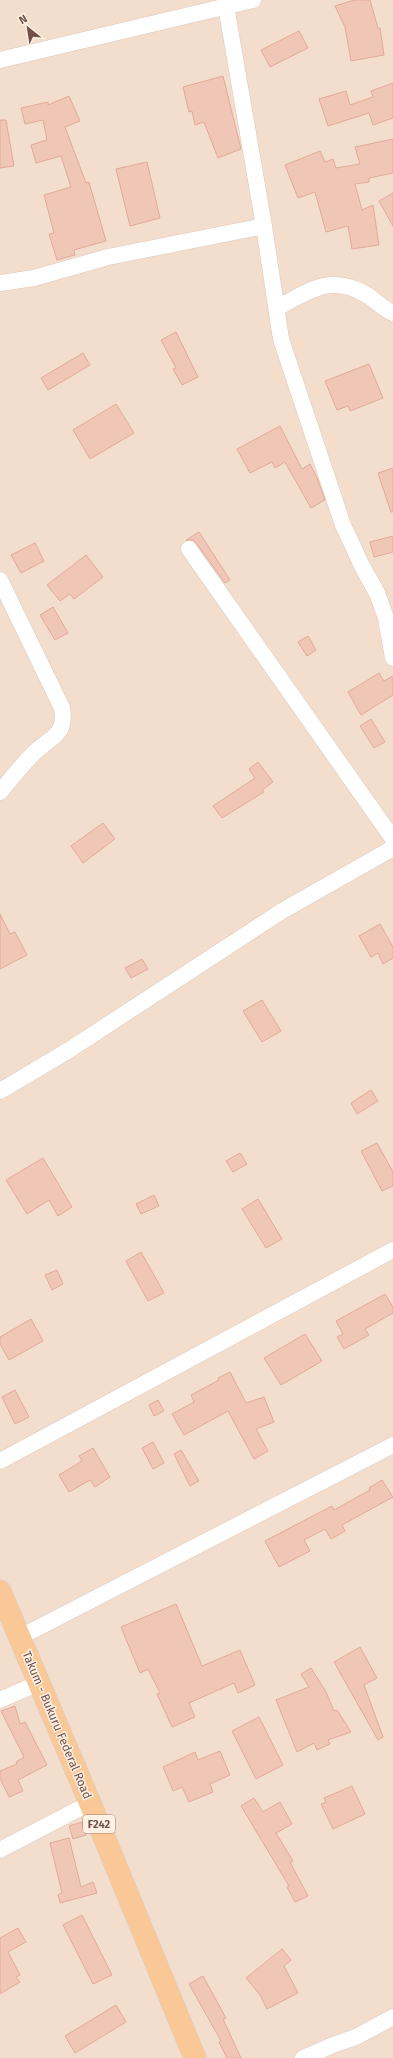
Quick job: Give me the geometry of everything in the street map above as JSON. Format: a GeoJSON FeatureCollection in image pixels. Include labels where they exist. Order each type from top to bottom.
{"type":"FeatureCollection","features":[{"type":"Feature","properties":{"kind":"main road","name":"Takum - Bukuru Federal Road"},"geometry":{"type":"LineString","coordinates":[[0,1592],[90,1803],[195,2058]]}},
{"type":"Feature","properties":{"kind":"street"},"geometry":{"type":"LineString","coordinates":[[0,60],[251,0]]}},
{"type":"Feature","properties":{"kind":"street"},"geometry":{"type":"LineString","coordinates":[[226,6],[264,226],[281,339],[343,525],[362,566],[378,593],[386,618],[393,658]]}},
{"type":"Feature","properties":{"kind":"street"},"geometry":{"type":"LineString","coordinates":[[0,284],[34,278],[108,257],[264,226]]}},
{"type":"Feature","properties":{"kind":"street"},"geometry":{"type":"LineString","coordinates":[[277,308],[304,293],[323,286],[339,284],[367,294],[388,311],[393,313]]}},
{"type":"Feature","properties":{"kind":"street"},"geometry":{"type":"LineString","coordinates":[[189,549],[393,839]]}},
{"type":"Feature","properties":{"kind":"street"},"geometry":{"type":"LineString","coordinates":[[0,580],[62,708],[64,718],[59,732],[33,753],[0,792]]}},
{"type":"Feature","properties":{"kind":"street"},"geometry":{"type":"LineString","coordinates":[[0,1091],[69,1050],[282,911],[393,848]]}},
{"type":"Feature","properties":{"kind":"street"},"geometry":{"type":"LineString","coordinates":[[0,1461],[393,1250]]}},
{"type":"Feature","properties":{"kind":"street"},"geometry":{"type":"LineString","coordinates":[[20,1638],[393,1445]]}},
{"type":"Feature","properties":{"kind":"street"},"geometry":{"type":"LineString","coordinates":[[0,1700],[39,1683]]}},
{"type":"Feature","properties":{"kind":"street"},"geometry":{"type":"LineString","coordinates":[[0,1850],[90,1803]]}},
{"type":"Feature","properties":{"kind":"street"},"geometry":{"type":"LineString","coordinates":[[303,2058],[333,2045],[356,2038],[393,2017]]}},
{"type":"Feature","properties":{"kind":"shaded area"},"geometry":{"type":"Polygon","coordinates":[[[0,0],[393,0],[393,2058],[0,2058],[0,0]]]}},
{"type":"Feature","properties":{"kind":"building"},"geometry":{"type":"Polygon","coordinates":[[[354,0],[370,0],[378,28],[380,28],[384,55],[351,61],[345,27],[335,6],[354,0]]]}},
{"type":"Feature","properties":{"kind":"building"},"geometry":{"type":"Polygon","coordinates":[[[299,31],[308,48],[270,67],[261,50],[299,31]]]}},
{"type":"Feature","properties":{"kind":"building"},"geometry":{"type":"Polygon","coordinates":[[[223,76],[241,149],[218,158],[204,122],[195,125],[192,111],[189,112],[183,87],[223,76]]]}},
{"type":"Feature","properties":{"kind":"building"},"geometry":{"type":"Polygon","coordinates":[[[393,83],[393,118],[373,125],[369,113],[328,126],[319,99],[346,91],[350,105],[373,97],[371,91],[393,83]]]}},
{"type":"Feature","properties":{"kind":"building"},"geometry":{"type":"Polygon","coordinates":[[[69,96],[80,121],[65,127],[86,183],[89,182],[106,241],[74,250],[75,255],[57,260],[49,234],[54,233],[44,195],[71,187],[61,156],[36,163],[31,145],[47,140],[43,120],[25,124],[21,108],[48,102],[48,105],[69,96]]]}},
{"type":"Feature","properties":{"kind":"building"},"geometry":{"type":"Polygon","coordinates":[[[0,120],[6,120],[14,166],[0,168],[0,120]]]}},
{"type":"Feature","properties":{"kind":"building"},"geometry":{"type":"Polygon","coordinates":[[[393,139],[393,173],[369,178],[369,182],[355,184],[362,210],[373,205],[379,245],[352,249],[348,226],[326,232],[315,192],[298,198],[285,165],[320,151],[325,162],[333,159],[336,168],[360,164],[355,147],[393,139]]]}},
{"type":"Feature","properties":{"kind":"building"},"geometry":{"type":"Polygon","coordinates":[[[147,162],[160,218],[130,226],[116,169],[147,162]]]}},
{"type":"Feature","properties":{"kind":"building"},"geometry":{"type":"Polygon","coordinates":[[[393,193],[393,226],[379,201],[393,193]]]}},
{"type":"Feature","properties":{"kind":"building"},"geometry":{"type":"Polygon","coordinates":[[[176,332],[198,377],[182,385],[173,369],[176,368],[161,340],[176,332]]]}},
{"type":"Feature","properties":{"kind":"building"},"geometry":{"type":"Polygon","coordinates":[[[83,353],[90,365],[48,390],[41,378],[83,353]]]}},
{"type":"Feature","properties":{"kind":"building"},"geometry":{"type":"Polygon","coordinates":[[[369,364],[383,398],[350,411],[348,406],[337,410],[325,381],[369,364]]]}},
{"type":"Feature","properties":{"kind":"building"},"geometry":{"type":"Polygon","coordinates":[[[116,404],[134,433],[90,459],[73,430],[116,404]]]}},
{"type":"Feature","properties":{"kind":"building"},"geometry":{"type":"Polygon","coordinates":[[[280,426],[302,469],[310,464],[317,478],[325,500],[311,508],[285,462],[275,468],[272,462],[250,473],[237,449],[280,426]]]}},
{"type":"Feature","properties":{"kind":"building"},"geometry":{"type":"Polygon","coordinates":[[[393,468],[393,512],[391,512],[378,473],[393,468]]]}},
{"type":"Feature","properties":{"kind":"building"},"geometry":{"type":"Polygon","coordinates":[[[199,532],[230,580],[225,583],[197,544],[193,540],[186,540],[199,532]]]}},
{"type":"Feature","properties":{"kind":"building"},"geometry":{"type":"Polygon","coordinates":[[[393,536],[393,552],[374,557],[370,542],[393,536]]]}},
{"type":"Feature","properties":{"kind":"building"},"geometry":{"type":"Polygon","coordinates":[[[35,543],[44,561],[21,573],[11,555],[35,543]]]}},
{"type":"Feature","properties":{"kind":"building"},"geometry":{"type":"Polygon","coordinates":[[[86,555],[103,577],[74,599],[70,594],[60,601],[47,585],[86,555]]]}},
{"type":"Feature","properties":{"kind":"building"},"geometry":{"type":"Polygon","coordinates":[[[53,607],[68,633],[55,640],[40,615],[53,607]]]}},
{"type":"Feature","properties":{"kind":"building"},"geometry":{"type":"Polygon","coordinates":[[[308,636],[316,650],[307,656],[298,642],[308,636]]]}},
{"type":"Feature","properties":{"kind":"building"},"geometry":{"type":"Polygon","coordinates":[[[379,673],[384,681],[393,676],[393,695],[361,715],[348,692],[379,673]]]}},
{"type":"Feature","properties":{"kind":"building"},"geometry":{"type":"Polygon","coordinates":[[[371,719],[385,742],[374,748],[360,726],[371,719]]]}},
{"type":"Feature","properties":{"kind":"building"},"geometry":{"type":"Polygon","coordinates":[[[258,762],[273,782],[262,790],[264,792],[222,818],[213,806],[255,778],[249,769],[258,762]]]}},
{"type":"Feature","properties":{"kind":"building"},"geometry":{"type":"Polygon","coordinates":[[[103,823],[115,839],[83,863],[71,846],[103,823]]]}},
{"type":"Feature","properties":{"kind":"building"},"geometry":{"type":"Polygon","coordinates":[[[0,914],[10,934],[15,932],[27,955],[0,969],[0,914]]]}},
{"type":"Feature","properties":{"kind":"building"},"geometry":{"type":"Polygon","coordinates":[[[380,924],[393,947],[393,958],[383,964],[378,953],[371,957],[359,936],[380,924]]]}},
{"type":"Feature","properties":{"kind":"building"},"geometry":{"type":"Polygon","coordinates":[[[142,959],[148,969],[131,978],[125,968],[142,959]]]}},
{"type":"Feature","properties":{"kind":"building"},"geometry":{"type":"Polygon","coordinates":[[[262,1000],[281,1031],[262,1042],[243,1011],[262,1000]]]}},
{"type":"Feature","properties":{"kind":"building"},"geometry":{"type":"Polygon","coordinates":[[[371,1090],[378,1101],[357,1114],[351,1103],[371,1090]]]}},
{"type":"Feature","properties":{"kind":"building"},"geometry":{"type":"Polygon","coordinates":[[[377,1143],[393,1172],[393,1186],[382,1191],[361,1151],[377,1143]]]}},
{"type":"Feature","properties":{"kind":"building"},"geometry":{"type":"Polygon","coordinates":[[[240,1153],[247,1164],[233,1172],[226,1161],[240,1153]]]}},
{"type":"Feature","properties":{"kind":"building"},"geometry":{"type":"Polygon","coordinates":[[[43,1158],[72,1207],[58,1216],[49,1200],[27,1214],[6,1180],[43,1158]]]}},
{"type":"Feature","properties":{"kind":"building"},"geometry":{"type":"Polygon","coordinates":[[[154,1195],[159,1206],[141,1214],[136,1204],[154,1195]]]}},
{"type":"Feature","properties":{"kind":"building"},"geometry":{"type":"Polygon","coordinates":[[[258,1199],[282,1239],[266,1248],[242,1209],[258,1199]]]}},
{"type":"Feature","properties":{"kind":"building"},"geometry":{"type":"Polygon","coordinates":[[[141,1252],[164,1293],[148,1301],[126,1261],[141,1252]]]}},
{"type":"Feature","properties":{"kind":"building"},"geometry":{"type":"Polygon","coordinates":[[[57,1270],[63,1284],[52,1290],[45,1275],[57,1270]]]}},
{"type":"Feature","properties":{"kind":"building"},"geometry":{"type":"Polygon","coordinates":[[[385,1294],[393,1307],[393,1313],[365,1329],[369,1335],[344,1349],[337,1337],[343,1334],[336,1321],[385,1294]]]}},
{"type":"Feature","properties":{"kind":"building"},"geometry":{"type":"Polygon","coordinates":[[[31,1319],[43,1341],[9,1360],[0,1344],[0,1337],[31,1319]]]}},
{"type":"Feature","properties":{"kind":"building"},"geometry":{"type":"Polygon","coordinates":[[[305,1334],[322,1361],[281,1385],[264,1358],[305,1334]]]}},
{"type":"Feature","properties":{"kind":"building"},"geometry":{"type":"Polygon","coordinates":[[[230,1372],[246,1403],[264,1397],[274,1422],[256,1429],[268,1451],[254,1459],[228,1411],[184,1435],[172,1414],[194,1402],[191,1395],[219,1380],[218,1378],[230,1372]]]}},
{"type":"Feature","properties":{"kind":"building"},"geometry":{"type":"Polygon","coordinates":[[[15,1390],[29,1417],[15,1424],[2,1397],[15,1390]]]}},
{"type":"Feature","properties":{"kind":"building"},"geometry":{"type":"Polygon","coordinates":[[[158,1400],[164,1411],[154,1416],[149,1405],[158,1400]]]}},
{"type":"Feature","properties":{"kind":"building"},"geometry":{"type":"Polygon","coordinates":[[[153,1442],[164,1463],[153,1469],[142,1448],[153,1442]]]}},
{"type":"Feature","properties":{"kind":"building"},"geometry":{"type":"Polygon","coordinates":[[[93,1448],[110,1477],[95,1487],[90,1480],[69,1492],[59,1475],[82,1461],[79,1456],[93,1448]]]}},
{"type":"Feature","properties":{"kind":"building"},"geometry":{"type":"Polygon","coordinates":[[[181,1450],[199,1481],[190,1486],[174,1454],[181,1450]]]}},
{"type":"Feature","properties":{"kind":"building"},"geometry":{"type":"Polygon","coordinates":[[[382,1480],[393,1497],[342,1525],[345,1531],[331,1539],[325,1529],[304,1540],[310,1551],[279,1567],[265,1541],[332,1506],[334,1510],[370,1490],[369,1488],[382,1480]]]}},
{"type":"Feature","properties":{"kind":"building"},"geometry":{"type":"Polygon","coordinates":[[[176,1604],[202,1666],[240,1650],[255,1685],[238,1693],[234,1683],[189,1703],[195,1717],[172,1727],[157,1694],[160,1693],[148,1669],[140,1673],[121,1627],[176,1604]]]}},
{"type":"Feature","properties":{"kind":"building"},"geometry":{"type":"Polygon","coordinates":[[[360,1647],[377,1678],[364,1685],[383,1737],[378,1740],[334,1662],[360,1647]]]}},
{"type":"Feature","properties":{"kind":"building"},"geometry":{"type":"Polygon","coordinates":[[[311,1668],[326,1692],[334,1711],[337,1710],[351,1732],[328,1740],[330,1744],[317,1750],[314,1743],[297,1752],[276,1700],[309,1687],[301,1674],[311,1668]]]}},
{"type":"Feature","properties":{"kind":"building"},"geometry":{"type":"Polygon","coordinates":[[[15,1706],[20,1724],[25,1722],[47,1765],[18,1780],[23,1791],[9,1797],[0,1778],[0,1771],[17,1764],[16,1762],[24,1757],[1,1711],[15,1706]]]}},
{"type":"Feature","properties":{"kind":"building"},"geometry":{"type":"Polygon","coordinates":[[[259,1717],[283,1765],[256,1779],[232,1731],[259,1717]]]}},
{"type":"Feature","properties":{"kind":"building"},"geometry":{"type":"Polygon","coordinates":[[[220,1751],[230,1775],[210,1784],[213,1792],[189,1802],[182,1787],[173,1791],[163,1767],[195,1752],[198,1760],[220,1751]]]}},
{"type":"Feature","properties":{"kind":"building"},"geometry":{"type":"Polygon","coordinates":[[[352,1786],[365,1814],[333,1829],[321,1804],[326,1802],[324,1798],[352,1786]]]}},
{"type":"Feature","properties":{"kind":"building"},"geometry":{"type":"Polygon","coordinates":[[[254,1798],[263,1812],[280,1802],[292,1824],[276,1833],[293,1861],[290,1862],[308,1896],[295,1902],[287,1887],[289,1886],[241,1806],[254,1798]]]}},
{"type":"Feature","properties":{"kind":"building"},"geometry":{"type":"Polygon","coordinates":[[[82,1822],[86,1835],[73,1839],[69,1826],[82,1822]]]}},
{"type":"Feature","properties":{"kind":"building"},"geometry":{"type":"Polygon","coordinates":[[[69,1838],[81,1887],[93,1882],[97,1893],[60,1903],[58,1895],[62,1893],[50,1843],[69,1838]]]}},
{"type":"Feature","properties":{"kind":"building"},"geometry":{"type":"Polygon","coordinates":[[[82,1915],[112,1975],[93,1984],[63,1925],[82,1915]]]}},
{"type":"Feature","properties":{"kind":"building"},"geometry":{"type":"Polygon","coordinates":[[[18,1928],[26,1942],[8,1952],[20,1975],[16,1977],[20,1982],[0,1994],[0,1938],[18,1928]]]}},
{"type":"Feature","properties":{"kind":"building"},"geometry":{"type":"Polygon","coordinates":[[[282,1949],[291,1960],[284,1966],[298,1993],[267,2009],[260,1995],[246,1978],[282,1949]]]}},
{"type":"Feature","properties":{"kind":"building"},"geometry":{"type":"Polygon","coordinates":[[[203,1976],[226,2018],[223,2019],[241,2058],[227,2058],[219,2042],[221,2041],[189,1984],[203,1976]]]}},
{"type":"Feature","properties":{"kind":"building"},"geometry":{"type":"Polygon","coordinates":[[[116,2005],[126,2022],[75,2053],[65,2036],[116,2005]]]}}]}
